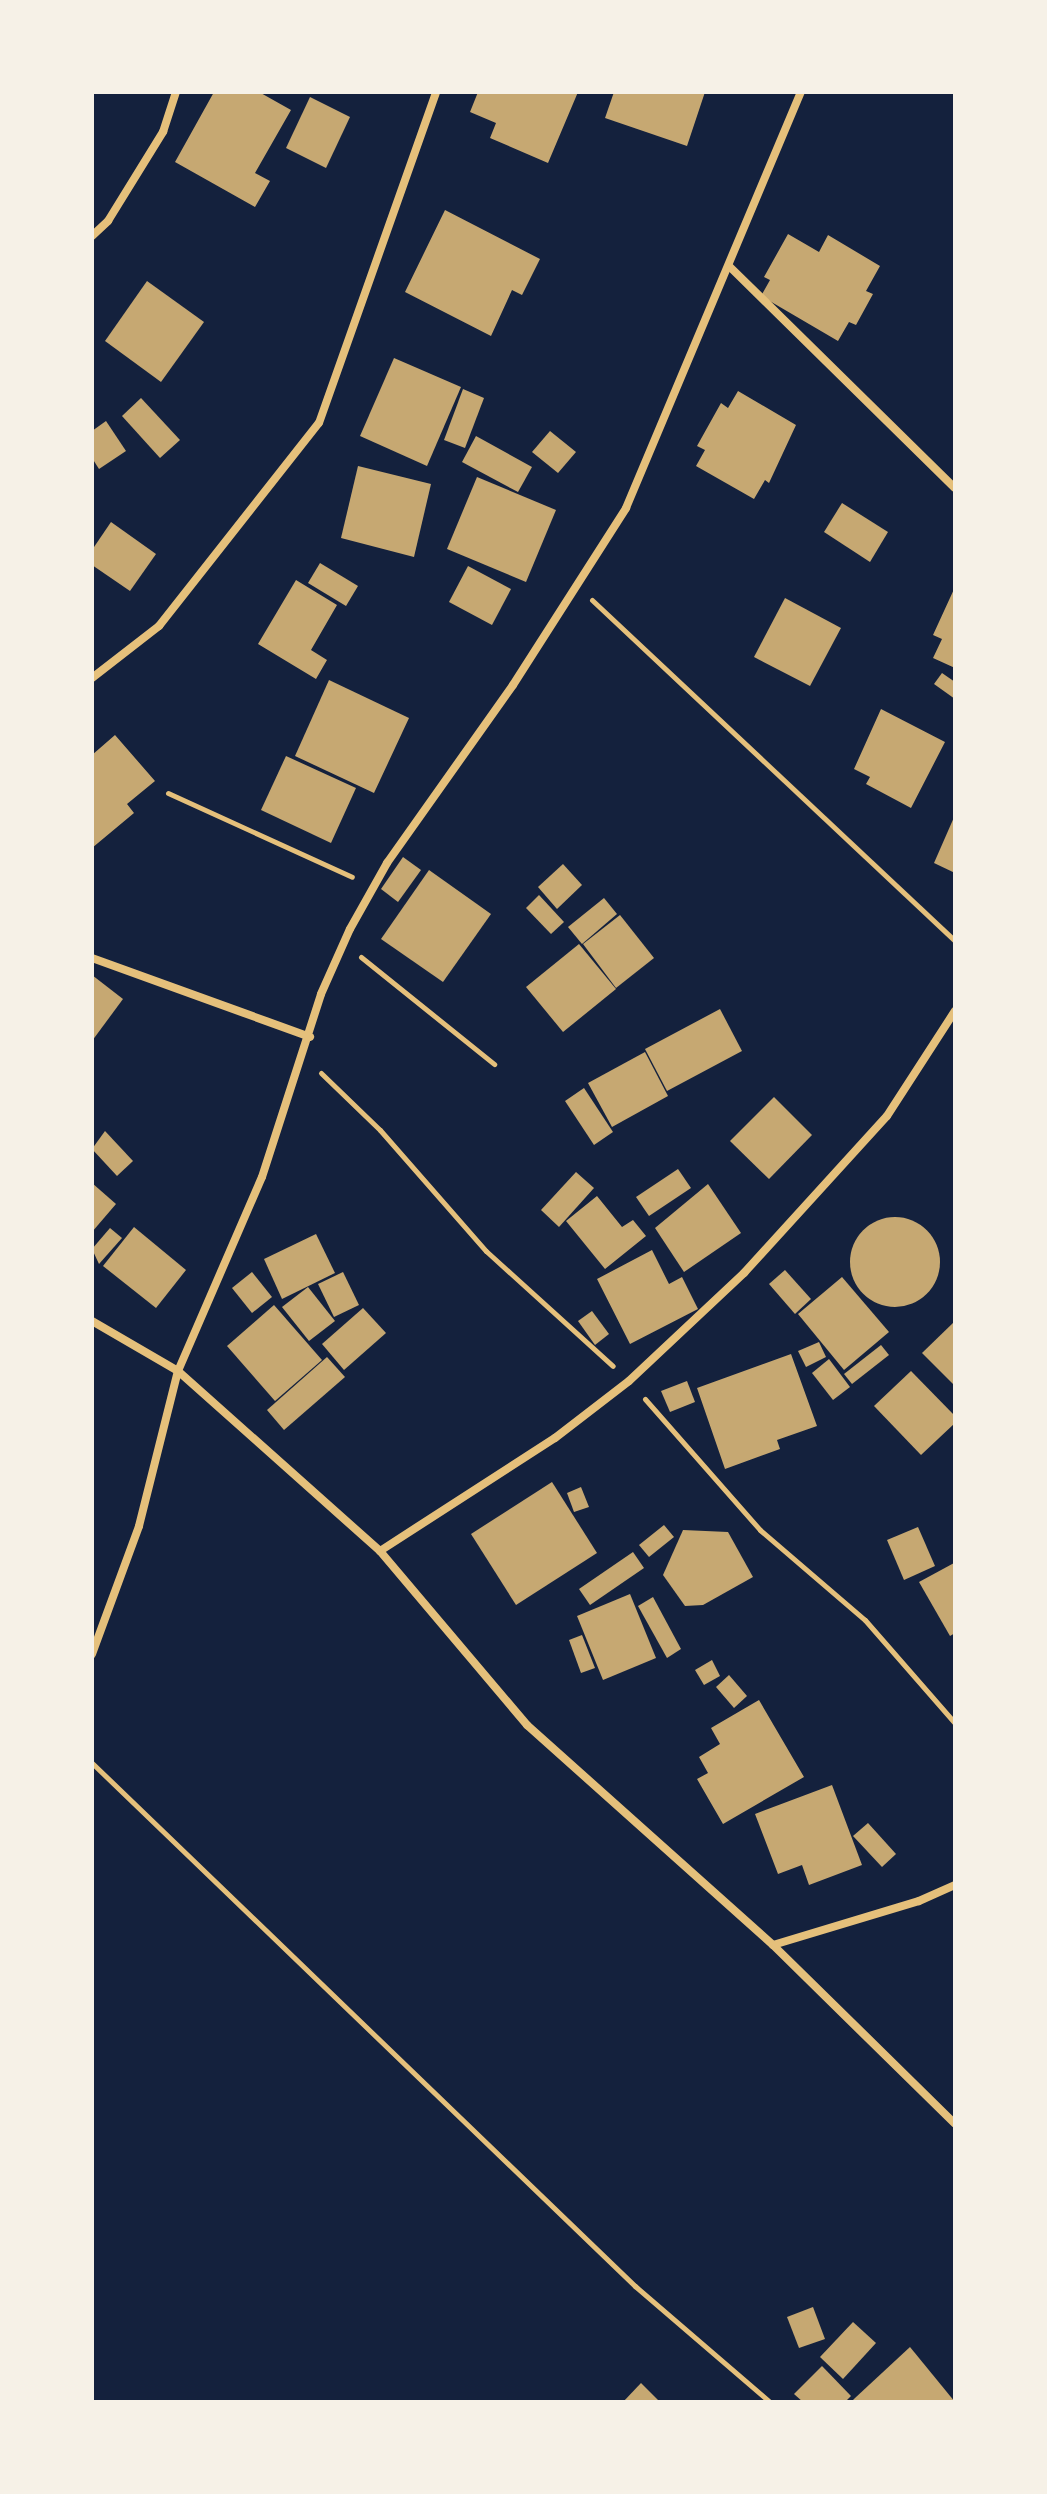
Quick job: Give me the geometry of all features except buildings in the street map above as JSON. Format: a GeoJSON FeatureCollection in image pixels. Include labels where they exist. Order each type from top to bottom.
{"type":"FeatureCollection","features":[{"type":"Feature","properties":{"kind":"street"},"geometry":{"type":"LineString","coordinates":[[92,236],[108,221],[157,143],[176,92]]}},
{"type":"Feature","properties":{"kind":"street"},"geometry":{"type":"LineString","coordinates":[[92,678],[159,626],[319,423],[436,92]]}},
{"type":"Feature","properties":{"kind":"street"},"geometry":{"type":"LineString","coordinates":[[92,1654],[139,1526],[178,1371],[262,1177],[310,1037],[321,994],[344,943],[375,886],[626,508],[730,267],[801,92]]}},
{"type":"Feature","properties":{"kind":"street"},"geometry":{"type":"LineString","coordinates":[[730,267],[955,488]]}},
{"type":"Feature","properties":{"kind":"street"},"geometry":{"type":"LineString","coordinates":[[92,958],[310,1037]]}},
{"type":"Feature","properties":{"kind":"street"},"geometry":{"type":"LineString","coordinates":[[380,1551],[555,1438],[629,1381],[687,1327],[744,1273],[887,1116],[955,1011]]}},
{"type":"Feature","properties":{"kind":"street"},"geometry":{"type":"LineString","coordinates":[[92,1321],[178,1371],[380,1551],[527,1725],[773,1945],[955,2124]]}},
{"type":"Feature","properties":{"kind":"street"},"geometry":{"type":"LineString","coordinates":[[773,1945],[919,1901],[955,1885]]}},
{"type":"Feature","properties":{"kind":"path"},"geometry":{"type":"LineString","coordinates":[[577,585],[955,941]]}},
{"type":"Feature","properties":{"kind":"path"},"geometry":{"type":"LineString","coordinates":[[168,793],[375,886]]}},
{"type":"Feature","properties":{"kind":"path"},"geometry":{"type":"LineString","coordinates":[[344,943],[494,1064]]}},
{"type":"Feature","properties":{"kind":"path"},"geometry":{"type":"LineString","coordinates":[[92,1763],[635,2286],[770,2402]]}}]}
